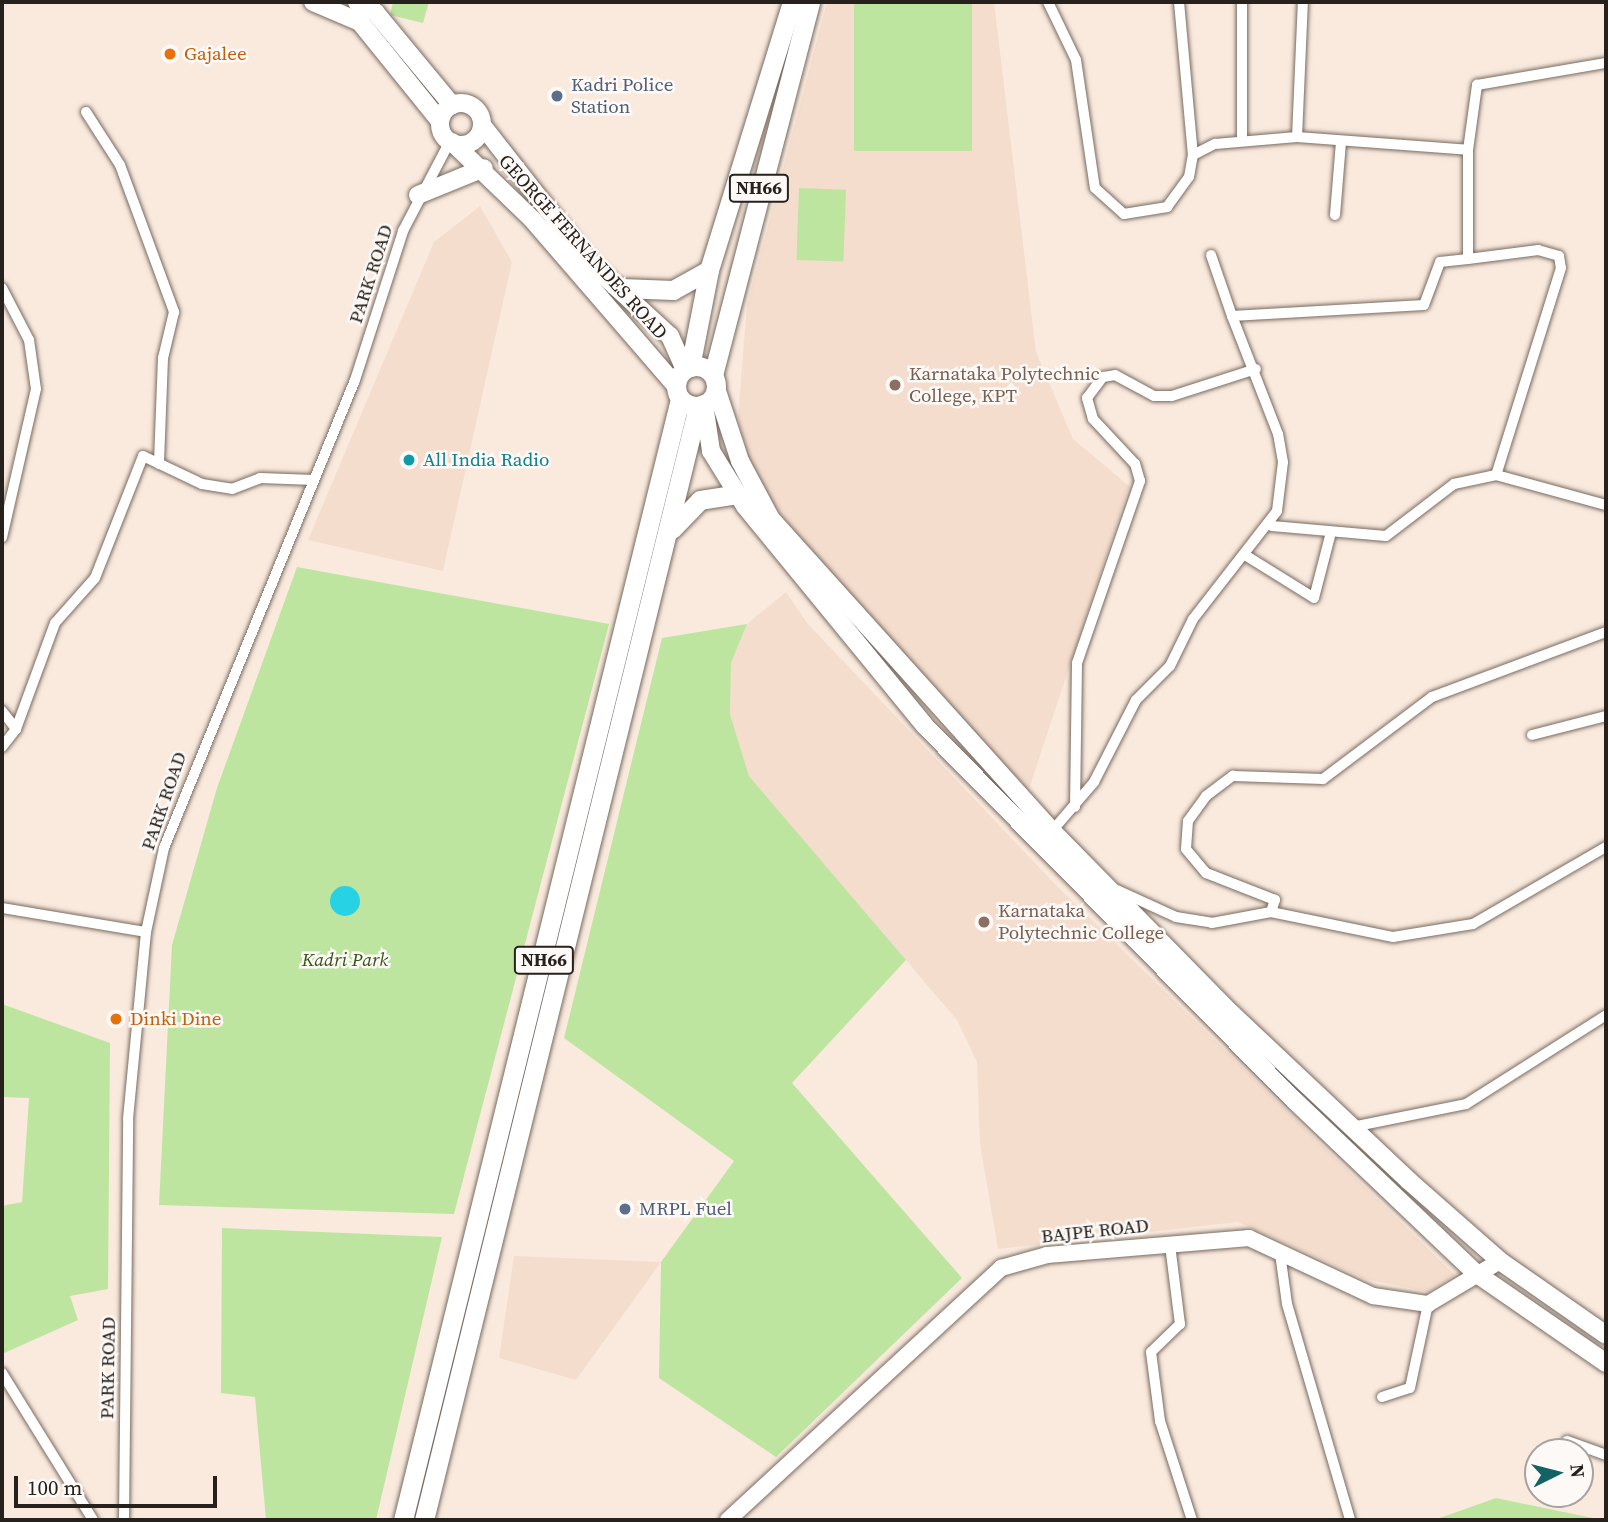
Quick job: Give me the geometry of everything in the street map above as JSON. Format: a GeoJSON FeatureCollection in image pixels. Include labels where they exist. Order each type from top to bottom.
{"type":"FeatureCollection","features":[{"type":"Feature","properties":{"kind":"highway","name":"NH66"},"geometry":{"type":"LineString","coordinates":[[424,1520],[664,547],[695,387],[709,270],[792,2]]}},
{"type":"Feature","properties":{"kind":"highway","name":"NH66"},"geometry":{"type":"LineString","coordinates":[[403,1520],[695,387],[810,2]]}},
{"type":"Feature","properties":{"kind":"highway"},"geometry":{"type":"LineString","coordinates":[[621,288],[673,290],[709,270]]}},
{"type":"Feature","properties":{"kind":"highway"},"geometry":{"type":"LineString","coordinates":[[664,547],[678,517],[699,500],[738,494]]}},
{"type":"Feature","properties":{"kind":"main road","name":"GEORGE FERNANDES ROAD"},"geometry":{"type":"LineString","coordinates":[[313,2],[360,22],[440,121],[451,142],[484,168],[633,330],[695,387]]}},
{"type":"Feature","properties":{"kind":"main road","name":"GEORGE FERNANDES ROAD"},"geometry":{"type":"LineString","coordinates":[[357,2],[375,12],[452,105],[475,108],[482,125],[590,263],[621,288],[670,336],[695,387]]}},
{"type":"Feature","properties":{"kind":"main road"},"geometry":{"type":"LineString","coordinates":[[440,121],[452,105]]}},
{"type":"Feature","properties":{"kind":"main road"},"geometry":{"type":"LineString","coordinates":[[451,142],[474,141],[482,125]]}},
{"type":"Feature","properties":{"kind":"main road"},"geometry":{"type":"LineString","coordinates":[[418,195],[484,168]]}},
{"type":"Feature","properties":{"kind":"main road"},"geometry":{"type":"LineString","coordinates":[[695,387],[711,451],[738,494],[1052,831],[1090,879],[1477,1274],[1606,1363]]}},
{"type":"Feature","properties":{"kind":"main road"},"geometry":{"type":"LineString","coordinates":[[695,387],[740,461],[760,515],[925,726],[1352,1127],[1500,1261],[1606,1335]]}},
{"type":"Feature","properties":{"kind":"street"},"geometry":{"type":"LineString","coordinates":[[1048,2],[1076,60],[1087,158],[1095,188],[1109,206],[1124,214],[1167,207],[1189,177],[1193,155],[1179,2]]}},
{"type":"Feature","properties":{"kind":"street"},"geometry":{"type":"LineString","coordinates":[[1242,2],[1242,141]]}},
{"type":"Feature","properties":{"kind":"street"},"geometry":{"type":"LineString","coordinates":[[1297,137],[1303,2]]}},
{"type":"Feature","properties":{"kind":"street"},"geometry":{"type":"LineString","coordinates":[[1468,260],[1468,150],[1477,85],[1606,63]]}},
{"type":"Feature","properties":{"kind":"street"},"geometry":{"type":"LineString","coordinates":[[86,112],[120,164],[174,312],[163,358],[159,464]]}},
{"type":"Feature","properties":{"kind":"street"},"geometry":{"type":"LineString","coordinates":[[1193,155],[1215,144],[1297,137],[1468,150]]}},
{"type":"Feature","properties":{"kind":"street","name":"PARK ROAD"},"geometry":{"type":"LineString","coordinates":[[124,1520],[128,1119],[146,932],[164,848],[204,741],[314,480],[418,195],[451,142]]}},
{"type":"Feature","properties":{"kind":"street"},"geometry":{"type":"LineString","coordinates":[[1335,215],[1341,142]]}},
{"type":"Feature","properties":{"kind":"street"},"geometry":{"type":"LineString","coordinates":[[1232,316],[1424,305],[1440,262],[1538,250],[1559,256],[1562,268],[1496,475]]}},
{"type":"Feature","properties":{"kind":"street"},"geometry":{"type":"LineString","coordinates":[[1052,831],[1075,807],[1136,700],[1170,666],[1193,619],[1272,526],[1283,462],[1256,369],[1232,316],[1211,255]]}},
{"type":"Feature","properties":{"kind":"street"},"geometry":{"type":"LineString","coordinates":[[2,288],[29,340],[36,388],[2,537]]}},
{"type":"Feature","properties":{"kind":"street"},"geometry":{"type":"LineString","coordinates":[[1075,807],[1077,663],[1140,481],[1135,464],[1093,419],[1087,398],[1103,377],[1115,375],[1154,396],[1172,396],[1256,369]]}},
{"type":"Feature","properties":{"kind":"street"},"geometry":{"type":"LineString","coordinates":[[2,747],[16,729],[55,623],[95,578],[143,456],[202,484],[232,489],[260,478],[314,480]]}},
{"type":"Feature","properties":{"kind":"street"},"geometry":{"type":"LineString","coordinates":[[1272,526],[1330,536],[1386,536],[1454,484],[1496,475],[1606,505]]}},
{"type":"Feature","properties":{"kind":"street"},"geometry":{"type":"LineString","coordinates":[[1245,555],[1314,598],[1330,536]]}},
{"type":"Feature","properties":{"kind":"street"},"geometry":{"type":"LineString","coordinates":[[1271,912],[1275,900],[1206,873],[1186,849],[1188,821],[1206,796],[1233,776],[1323,779],[1432,697],[1606,632]]}},
{"type":"Feature","properties":{"kind":"street"},"geometry":{"type":"LineString","coordinates":[[2,711],[16,729]]}},
{"type":"Feature","properties":{"kind":"street"},"geometry":{"type":"LineString","coordinates":[[1532,735],[1606,716]]}},
{"type":"Feature","properties":{"kind":"street"},"geometry":{"type":"LineString","coordinates":[[1090,879],[1176,917],[1212,923],[1271,912],[1393,937],[1473,924],[1606,847]]}},
{"type":"Feature","properties":{"kind":"street"},"geometry":{"type":"LineString","coordinates":[[2,908],[146,932]]}},
{"type":"Feature","properties":{"kind":"street"},"geometry":{"type":"LineString","coordinates":[[1352,1127],[1466,1104],[1606,1015]]}},
{"type":"Feature","properties":{"kind":"street","name":"BAJPE ROAD"},"geometry":{"type":"LineString","coordinates":[[727,1520],[1000,1268],[1047,1255],[1249,1238],[1373,1296],[1429,1304]]}},
{"type":"Feature","properties":{"kind":"street"},"geometry":{"type":"LineString","coordinates":[[1170,1245],[1180,1324],[1151,1352],[1160,1421],[1192,1520]]}},
{"type":"Feature","properties":{"kind":"street"},"geometry":{"type":"LineString","coordinates":[[1280,1253],[1287,1304],[1350,1520]]}},
{"type":"Feature","properties":{"kind":"street"},"geometry":{"type":"LineString","coordinates":[[1382,1397],[1410,1388],[1429,1304],[1500,1261]]}},
{"type":"Feature","properties":{"kind":"street"},"geometry":{"type":"LineString","coordinates":[[2,1373],[93,1520]]}},
{"type":"Feature","properties":{"kind":"shaded area","name":"Karnataka Polytechnic College, KPT"},"geometry":{"type":"Polygon","coordinates":[[[827,2],[994,2],[1036,352],[1073,439],[1129,486],[1026,798],[882,641],[754,480],[738,417],[747,305],[827,2]]]}},
{"type":"Feature","properties":{"kind":"shaded area"},"geometry":{"type":"Polygon","coordinates":[[[480,206],[512,262],[443,571],[308,540],[434,242],[480,206]]]}},
{"type":"Feature","properties":{"kind":"shaded area","name":"Karnataka Polytechnic College"},"geometry":{"type":"Polygon","coordinates":[[[786,592],[807,623],[1055,884],[1455,1275],[1428,1292],[1365,1279],[1238,1222],[998,1249],[980,1144],[977,1062],[957,1020],[749,776],[730,714],[731,663],[747,624],[786,592]]]}},
{"type":"Feature","properties":{"kind":"shaded area"},"geometry":{"type":"Polygon","coordinates":[[[514,1256],[661,1262],[576,1380],[499,1358],[514,1256]]]}},
{"type":"Feature","properties":{"kind":"green space"},"geometry":{"type":"Polygon","coordinates":[[[393,2],[429,2],[423,23],[390,15],[393,2]]]}},
{"type":"Feature","properties":{"kind":"green space"},"geometry":{"type":"Polygon","coordinates":[[[854,2],[972,2],[972,151],[854,151],[854,2]]]}},
{"type":"Feature","properties":{"kind":"green space"},"geometry":{"type":"Polygon","coordinates":[[[799,188],[846,190],[843,262],[796,260],[799,188]]]}},
{"type":"Feature","properties":{"kind":"green space","name":"Kadri Park"},"geometry":{"type":"Polygon","coordinates":[[[297,567],[609,624],[454,1214],[159,1205],[172,945],[217,788],[297,567]]]}},
{"type":"Feature","properties":{"kind":"green space"},"geometry":{"type":"Polygon","coordinates":[[[747,624],[731,663],[730,714],[749,776],[906,960],[792,1083],[962,1278],[776,1457],[659,1378],[661,1262],[734,1161],[564,1038],[662,638],[747,624]]]}},
{"type":"Feature","properties":{"kind":"green space"},"geometry":{"type":"Polygon","coordinates":[[[2,1004],[110,1043],[108,1289],[70,1296],[78,1320],[2,1354],[2,1206],[22,1202],[29,1098],[2,1097],[2,1004]]]}},
{"type":"Feature","properties":{"kind":"green space"},"geometry":{"type":"Polygon","coordinates":[[[222,1228],[442,1237],[376,1520],[266,1520],[255,1397],[221,1393],[222,1228]]]}},
{"type":"Feature","properties":{"kind":"green space"},"geometry":{"type":"Polygon","coordinates":[[[1496,1498],[1524,1504],[1524,1508],[1544,1508],[1602,1520],[1434,1520],[1496,1498]]]}},
{"type":"Feature","properties":{"kind":"water"},"geometry":{"type":"Polygon","coordinates":[[[345,886],[356,890],[360,901],[356,912],[345,916],[334,912],[330,901],[334,890],[345,886]]]}},
{"type":"Feature","properties":{"kind":"place","name":"Gajalee"},"geometry":{"type":"Point","coordinates":[170,54]}},
{"type":"Feature","properties":{"kind":"place","name":"Kadri Police Station"},"geometry":{"type":"Point","coordinates":[557,96]}},
{"type":"Feature","properties":{"kind":"place","name":"Karnataka Polytechnic College, KPT"},"geometry":{"type":"Point","coordinates":[895,385]}},
{"type":"Feature","properties":{"kind":"place","name":"All India Radio"},"geometry":{"type":"Point","coordinates":[409,460]}},
{"type":"Feature","properties":{"kind":"place","name":"Karnataka Polytechnic College"},"geometry":{"type":"Point","coordinates":[984,922]}},
{"type":"Feature","properties":{"kind":"place","name":"Dinki Dine"},"geometry":{"type":"Point","coordinates":[116,1019]}},
{"type":"Feature","properties":{"kind":"place","name":"MRPL Fuel"},"geometry":{"type":"Point","coordinates":[625,1209]}}]}
